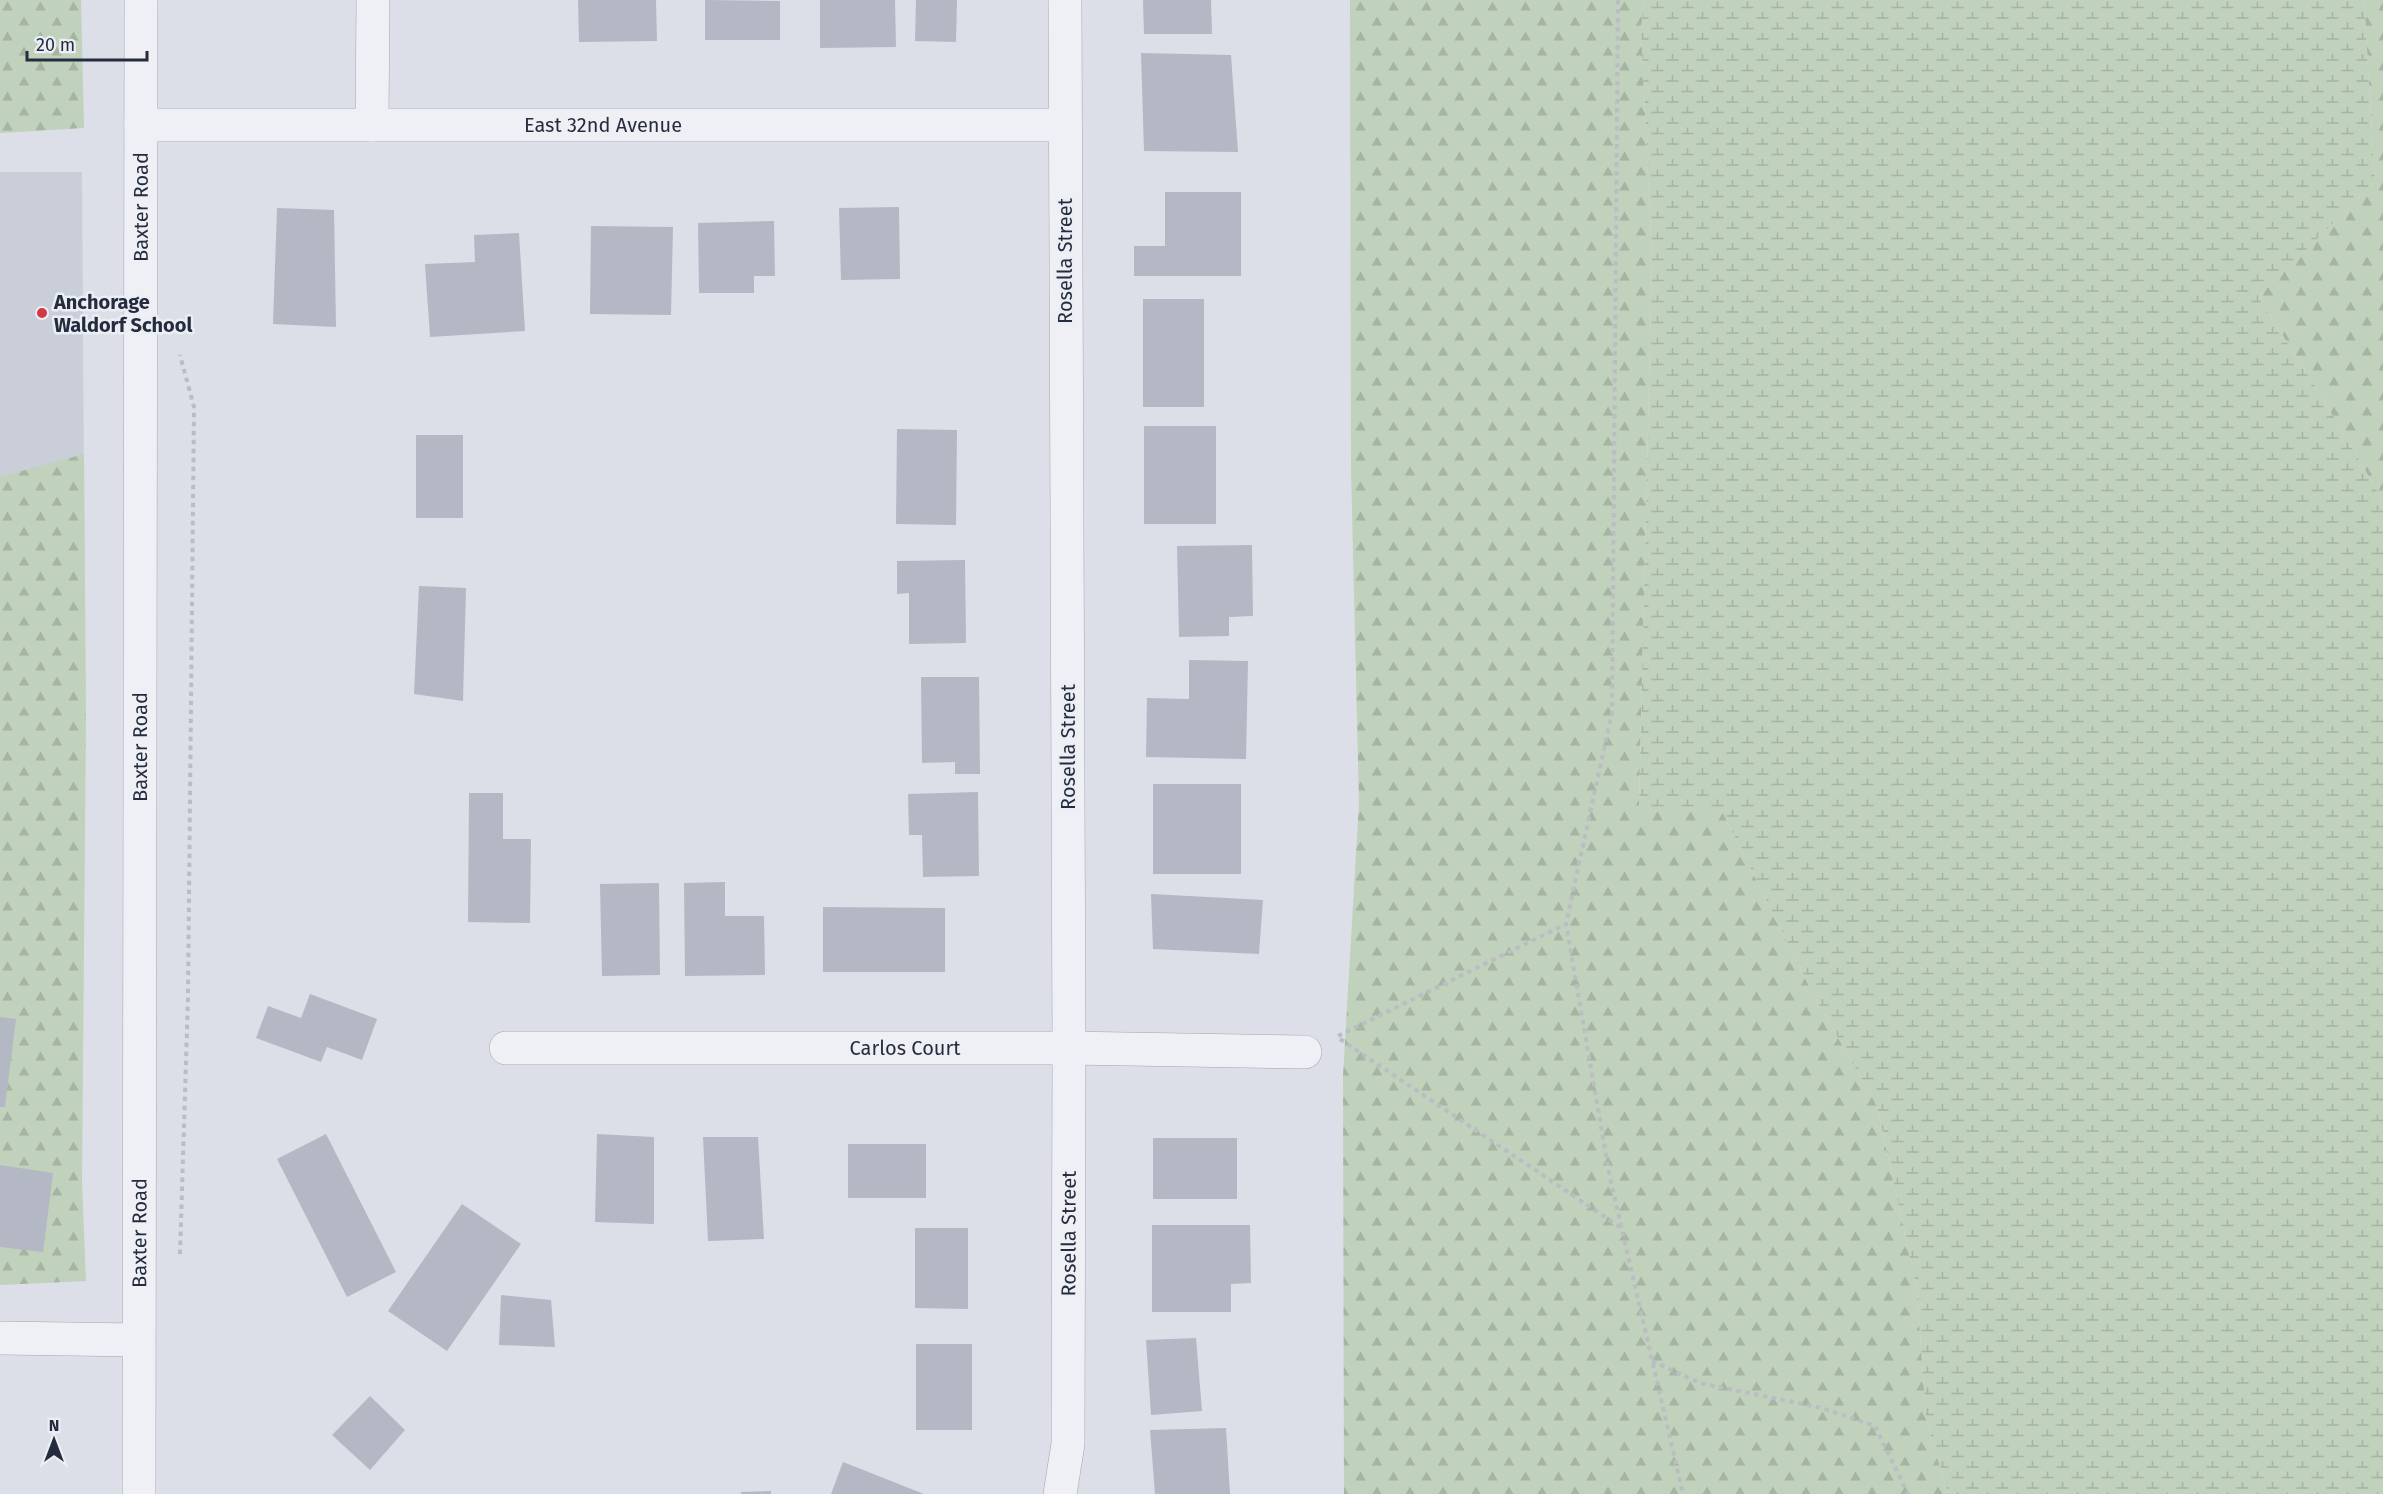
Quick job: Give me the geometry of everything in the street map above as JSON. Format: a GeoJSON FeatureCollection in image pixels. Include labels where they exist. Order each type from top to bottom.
{"type":"FeatureCollection","features":[{"type":"Feature","properties":{"kind":"street","name":"Baxter Road"},"geometry":{"type":"LineString","coordinates":[[139,1494],[141,0]]}},
{"type":"Feature","properties":{"kind":"street"},"geometry":{"type":"LineString","coordinates":[[372,125],[373,0]]}},
{"type":"Feature","properties":{"kind":"street","name":"Rosella Street"},"geometry":{"type":"LineString","coordinates":[[1060,1494],[1068,1444],[1069,1048],[1065,0]]}},
{"type":"Feature","properties":{"kind":"street","name":"East 32nd Avenue"},"geometry":{"type":"LineString","coordinates":[[141,125],[1064,125]]}},
{"type":"Feature","properties":{"kind":"street","name":"Carlos Court"},"geometry":{"type":"LineString","coordinates":[[506,1048],[1069,1048],[1305,1052]]}},
{"type":"Feature","properties":{"kind":"street"},"geometry":{"type":"LineString","coordinates":[[0,1338],[138,1340]]}},
{"type":"Feature","properties":{"kind":"path"},"geometry":{"type":"LineString","coordinates":[[1618,0],[1612,712],[1566,924],[1621,1227],[1683,1494]]}},
{"type":"Feature","properties":{"kind":"path"},"geometry":{"type":"LineString","coordinates":[[179,351],[194,407],[188,997],[180,1257]]}},
{"type":"Feature","properties":{"kind":"path"},"geometry":{"type":"LineString","coordinates":[[1566,924],[1337,1037],[1621,1227]]}},
{"type":"Feature","properties":{"kind":"path"},"geometry":{"type":"LineString","coordinates":[[1652,1361],[1700,1383],[1822,1408],[1875,1426],[1908,1494]]}},
{"type":"Feature","properties":{"kind":"shaded area","name":"Anchorage Waldorf School"},"geometry":{"type":"Polygon","coordinates":[[[0,172],[82,172],[85,653],[0,653],[0,172]]]}},
{"type":"Feature","properties":{"kind":"green space"},"geometry":{"type":"Polygon","coordinates":[[[0,0],[81,0],[84,128],[0,133],[0,0]]]}},
{"type":"Feature","properties":{"kind":"green space"},"geometry":{"type":"Polygon","coordinates":[[[1350,0],[1644,0],[1641,30],[1652,257],[1639,807],[1721,809],[1813,994],[1877,1106],[1917,1290],[1926,1419],[1948,1494],[1344,1494],[1343,1076],[1359,803],[1351,469],[1350,0]]]}},
{"type":"Feature","properties":{"kind":"green space"},"geometry":{"type":"Polygon","coordinates":[[[1644,0],[2364,0],[2375,182],[2258,297],[2325,402],[2383,501],[2383,1494],[1948,1494],[1926,1419],[1917,1290],[1877,1106],[1813,994],[1721,809],[1639,808],[1652,257],[1641,30],[1644,0]]]}},
{"type":"Feature","properties":{"kind":"green space"},"geometry":{"type":"Polygon","coordinates":[[[2364,0],[2383,0],[2383,501],[2325,402],[2258,297],[2375,182],[2364,0]]]}},
{"type":"Feature","properties":{"kind":"green space"},"geometry":{"type":"Polygon","coordinates":[[[84,454],[86,715],[82,1183],[86,1281],[0,1285],[0,477],[84,454]]]}},
{"type":"Feature","properties":{"kind":"building"},"geometry":{"type":"Polygon","coordinates":[[[578,0],[656,0],[657,41],[579,42],[578,0]]]}},
{"type":"Feature","properties":{"kind":"building"},"geometry":{"type":"Polygon","coordinates":[[[705,0],[780,1],[780,40],[705,40],[705,0]]]}},
{"type":"Feature","properties":{"kind":"building"},"geometry":{"type":"Polygon","coordinates":[[[820,0],[895,0],[896,47],[820,48],[820,0]]]}},
{"type":"Feature","properties":{"kind":"building"},"geometry":{"type":"Polygon","coordinates":[[[916,0],[957,0],[956,42],[915,41],[916,0]]]}},
{"type":"Feature","properties":{"kind":"building"},"geometry":{"type":"Polygon","coordinates":[[[1143,0],[1211,0],[1212,34],[1144,34],[1143,0]]]}},
{"type":"Feature","properties":{"kind":"building"},"geometry":{"type":"Polygon","coordinates":[[[1141,53],[1231,55],[1238,152],[1144,151],[1141,53]]]}},
{"type":"Feature","properties":{"kind":"building"},"geometry":{"type":"Polygon","coordinates":[[[1165,192],[1241,192],[1241,276],[1134,276],[1134,246],[1165,246],[1165,192]]]}},
{"type":"Feature","properties":{"kind":"building"},"geometry":{"type":"Polygon","coordinates":[[[899,207],[900,279],[841,280],[839,208],[899,207]]]}},
{"type":"Feature","properties":{"kind":"building"},"geometry":{"type":"Polygon","coordinates":[[[277,208],[334,210],[336,327],[273,324],[277,208]]]}},
{"type":"Feature","properties":{"kind":"building"},"geometry":{"type":"Polygon","coordinates":[[[774,221],[775,276],[754,276],[754,293],[699,293],[698,223],[774,221]]]}},
{"type":"Feature","properties":{"kind":"building"},"geometry":{"type":"Polygon","coordinates":[[[591,226],[673,227],[671,315],[590,314],[591,226]]]}},
{"type":"Feature","properties":{"kind":"building"},"geometry":{"type":"Polygon","coordinates":[[[519,233],[525,331],[430,337],[425,264],[475,262],[474,235],[519,233]]]}},
{"type":"Feature","properties":{"kind":"building"},"geometry":{"type":"Polygon","coordinates":[[[1143,299],[1204,299],[1204,407],[1143,407],[1143,299]]]}},
{"type":"Feature","properties":{"kind":"building"},"geometry":{"type":"Polygon","coordinates":[[[1144,426],[1216,426],[1216,524],[1144,524],[1144,426]]]}},
{"type":"Feature","properties":{"kind":"building"},"geometry":{"type":"Polygon","coordinates":[[[897,429],[957,430],[956,525],[896,524],[897,429]]]}},
{"type":"Feature","properties":{"kind":"building"},"geometry":{"type":"Polygon","coordinates":[[[416,435],[463,435],[463,518],[416,518],[416,435]]]}},
{"type":"Feature","properties":{"kind":"building"},"geometry":{"type":"Polygon","coordinates":[[[1252,545],[1253,616],[1229,617],[1229,636],[1179,637],[1177,546],[1252,545]]]}},
{"type":"Feature","properties":{"kind":"building"},"geometry":{"type":"Polygon","coordinates":[[[965,560],[966,643],[909,644],[909,593],[897,594],[897,561],[965,560]]]}},
{"type":"Feature","properties":{"kind":"building"},"geometry":{"type":"Polygon","coordinates":[[[419,586],[466,588],[463,701],[414,694],[419,586]]]}},
{"type":"Feature","properties":{"kind":"building"},"geometry":{"type":"Polygon","coordinates":[[[1189,660],[1248,661],[1246,759],[1146,757],[1147,698],[1189,699],[1189,660]]]}},
{"type":"Feature","properties":{"kind":"building"},"geometry":{"type":"Polygon","coordinates":[[[921,677],[979,677],[980,774],[955,774],[955,762],[922,763],[921,677]]]}},
{"type":"Feature","properties":{"kind":"building"},"geometry":{"type":"Polygon","coordinates":[[[1153,784],[1241,784],[1241,874],[1153,874],[1153,784]]]}},
{"type":"Feature","properties":{"kind":"building"},"geometry":{"type":"Polygon","coordinates":[[[978,792],[979,876],[923,877],[922,835],[909,835],[908,794],[978,792]]]}},
{"type":"Feature","properties":{"kind":"building"},"geometry":{"type":"Polygon","coordinates":[[[469,793],[503,793],[503,839],[531,839],[530,923],[468,922],[469,793]]]}},
{"type":"Feature","properties":{"kind":"building"},"geometry":{"type":"Polygon","coordinates":[[[725,882],[725,916],[764,916],[765,975],[685,976],[684,883],[725,882]]]}},
{"type":"Feature","properties":{"kind":"building"},"geometry":{"type":"Polygon","coordinates":[[[659,883],[660,975],[602,976],[600,884],[659,883]]]}},
{"type":"Feature","properties":{"kind":"building"},"geometry":{"type":"Polygon","coordinates":[[[1151,894],[1263,900],[1259,954],[1153,949],[1151,894]]]}},
{"type":"Feature","properties":{"kind":"building"},"geometry":{"type":"Polygon","coordinates":[[[823,907],[945,908],[945,972],[823,972],[823,907]]]}},
{"type":"Feature","properties":{"kind":"building"},"geometry":{"type":"Polygon","coordinates":[[[310,994],[377,1019],[362,1060],[327,1047],[321,1062],[256,1038],[268,1006],[301,1018],[310,994]]]}},
{"type":"Feature","properties":{"kind":"building"},"geometry":{"type":"Polygon","coordinates":[[[0,1017],[16,1019],[5,1107],[0,1107],[0,1017]]]}},
{"type":"Feature","properties":{"kind":"building"},"geometry":{"type":"Polygon","coordinates":[[[326,1134],[396,1272],[347,1297],[277,1159],[326,1134]]]}},
{"type":"Feature","properties":{"kind":"building"},"geometry":{"type":"Polygon","coordinates":[[[597,1134],[654,1137],[654,1224],[595,1222],[597,1134]]]}},
{"type":"Feature","properties":{"kind":"building"},"geometry":{"type":"Polygon","coordinates":[[[703,1137],[758,1137],[764,1239],[708,1241],[703,1137]]]}},
{"type":"Feature","properties":{"kind":"building"},"geometry":{"type":"Polygon","coordinates":[[[1153,1138],[1237,1138],[1237,1199],[1153,1199],[1153,1138]]]}},
{"type":"Feature","properties":{"kind":"building"},"geometry":{"type":"Polygon","coordinates":[[[848,1144],[926,1144],[926,1198],[848,1198],[848,1144]]]}},
{"type":"Feature","properties":{"kind":"building"},"geometry":{"type":"Polygon","coordinates":[[[0,1165],[53,1173],[43,1252],[0,1247],[0,1165]]]}},
{"type":"Feature","properties":{"kind":"building"},"geometry":{"type":"Polygon","coordinates":[[[462,1204],[521,1244],[447,1351],[388,1311],[462,1204]]]}},
{"type":"Feature","properties":{"kind":"building"},"geometry":{"type":"Polygon","coordinates":[[[1152,1225],[1250,1225],[1251,1283],[1231,1284],[1231,1312],[1152,1312],[1152,1225]]]}},
{"type":"Feature","properties":{"kind":"building"},"geometry":{"type":"Polygon","coordinates":[[[915,1228],[968,1228],[968,1309],[915,1308],[915,1228]]]}},
{"type":"Feature","properties":{"kind":"building"},"geometry":{"type":"Polygon","coordinates":[[[501,1295],[551,1300],[555,1347],[499,1345],[501,1295]]]}},
{"type":"Feature","properties":{"kind":"building"},"geometry":{"type":"Polygon","coordinates":[[[1196,1338],[1202,1411],[1151,1415],[1146,1340],[1196,1338]]]}},
{"type":"Feature","properties":{"kind":"building"},"geometry":{"type":"Polygon","coordinates":[[[916,1344],[972,1344],[972,1430],[916,1430],[916,1344]]]}},
{"type":"Feature","properties":{"kind":"building"},"geometry":{"type":"Polygon","coordinates":[[[370,1396],[405,1430],[370,1470],[332,1435],[370,1396]]]}},
{"type":"Feature","properties":{"kind":"building"},"geometry":{"type":"Polygon","coordinates":[[[1226,1428],[1230,1494],[1155,1494],[1150,1430],[1226,1428]]]}},
{"type":"Feature","properties":{"kind":"building"},"geometry":{"type":"Polygon","coordinates":[[[843,1462],[924,1494],[831,1494],[843,1462]]]}},
{"type":"Feature","properties":{"kind":"building"},"geometry":{"type":"Polygon","coordinates":[[[771,1491],[771,1494],[741,1494],[741,1492],[771,1491]]]}},
{"type":"Feature","properties":{"kind":"place","name":"Anchorage Waldorf School"},"geometry":{"type":"Point","coordinates":[42,313]}}]}
